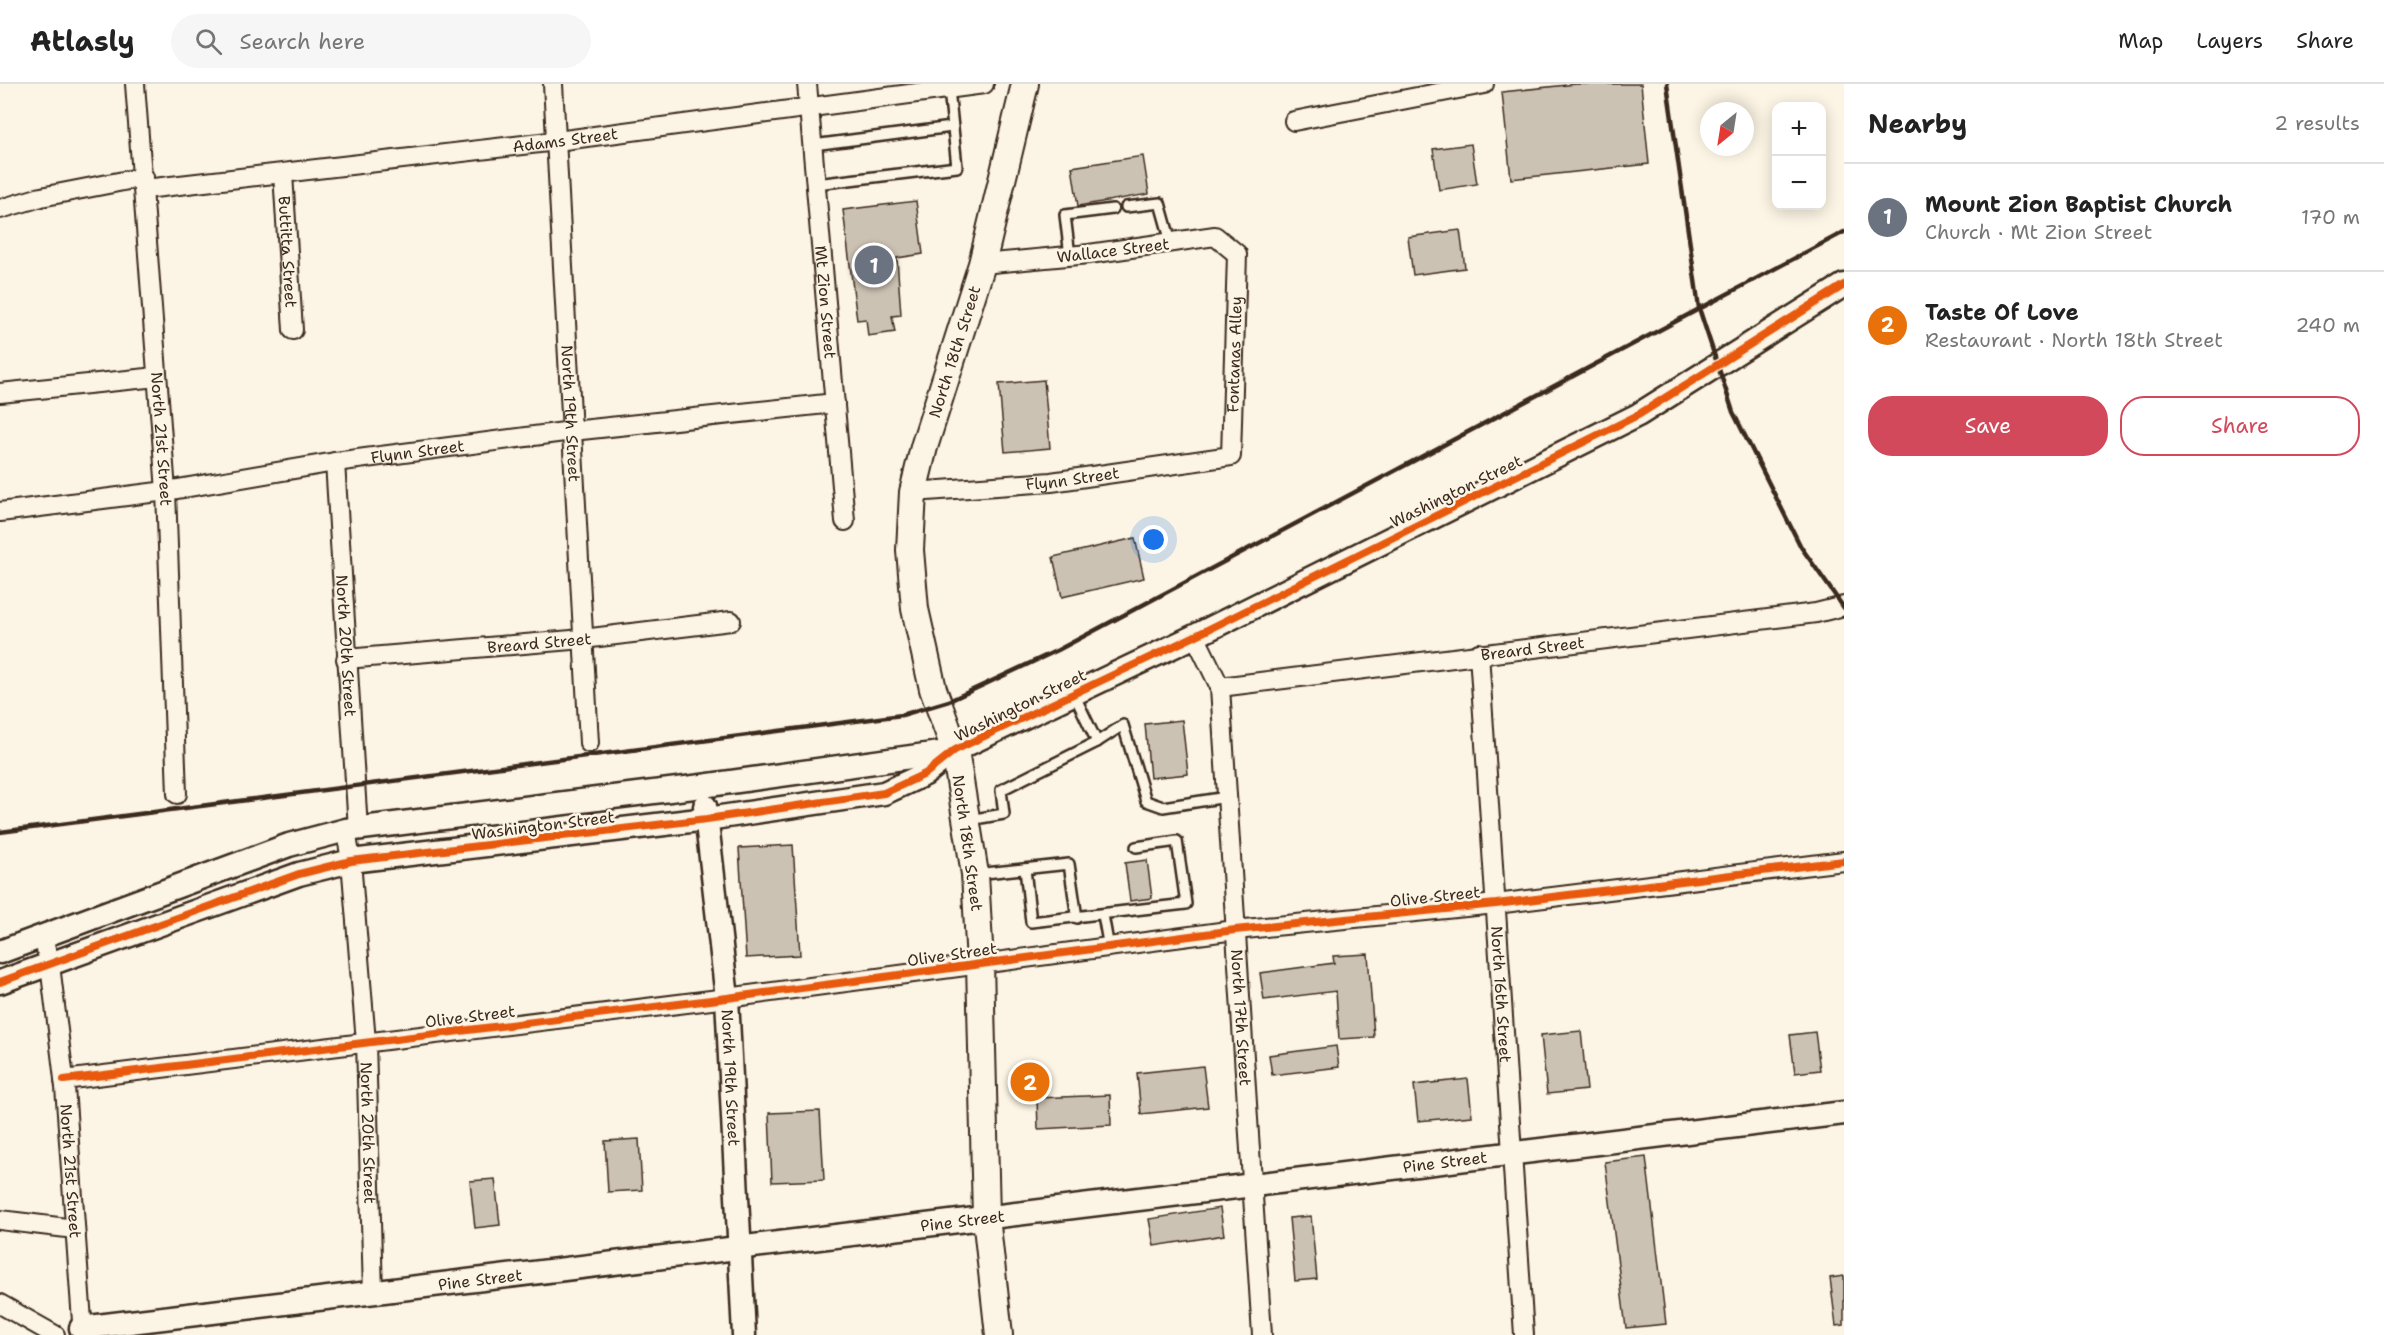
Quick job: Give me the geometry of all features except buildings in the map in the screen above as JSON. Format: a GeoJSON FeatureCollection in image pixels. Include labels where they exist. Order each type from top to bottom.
{"type":"FeatureCollection","features":[{"type":"Feature","properties":{"kind":"main road","name":"North 18th Street"},"geometry":{"type":"LineString","coordinates":[[999,1335],[986,1217],[980,963],[975,874],[955,750],[933,689],[915,609],[910,550],[913,492],[924,447],[982,264],[1025,84]]}},
{"type":"Feature","properties":{"kind":"street","name":"North 21st Street"},"geometry":{"type":"LineString","coordinates":[[135,84],[166,490],[177,794]]}},
{"type":"Feature","properties":{"kind":"street","name":"North 19th Street"},"geometry":{"type":"LineString","coordinates":[[554,84],[589,743]]}},
{"type":"Feature","properties":{"kind":"street","name":"Mt Zion Street"},"geometry":{"type":"LineString","coordinates":[[807,84],[845,521]]}},
{"type":"Feature","properties":{"kind":"street","name":"Adams Street"},"geometry":{"type":"LineString","coordinates":[[0,209],[41,197],[144,183],[283,174],[556,141],[984,84]]}},
{"type":"Feature","properties":{"kind":"street"},"geometry":{"type":"LineString","coordinates":[[1294,121],[1403,91],[1484,84]]}},
{"type":"Feature","properties":{"kind":"street","name":"Buttitta Street"},"geometry":{"type":"LineString","coordinates":[[283,174],[292,330]]}},
{"type":"Feature","properties":{"kind":"street","name":"Wallace Street"},"geometry":{"type":"LineString","coordinates":[[982,264],[1070,256],[1215,236],[1237,255]]}},
{"type":"Feature","properties":{"kind":"street","name":"Fontanas Alley"},"geometry":{"type":"LineString","coordinates":[[1231,456],[1237,255]]}},
{"type":"Feature","properties":{"kind":"street","name":"Washington Street"},"geometry":{"type":"LineString","coordinates":[[0,982],[299,874],[351,861],[707,819],[884,793],[925,774],[955,750],[1195,636],[1638,415],[1742,352],[1844,285]]}},
{"type":"Feature","properties":{"kind":"street","name":"Washington Street"},"geometry":{"type":"LineString","coordinates":[[1742,352],[1844,302]]}},
{"type":"Feature","properties":{"kind":"street"},"geometry":{"type":"LineString","coordinates":[[0,393],[157,377]]}},
{"type":"Feature","properties":{"kind":"street","name":"Flynn Street"},"geometry":{"type":"LineString","coordinates":[[0,512],[166,490],[335,462],[572,431],[835,403]]}},
{"type":"Feature","properties":{"kind":"street","name":"Flynn Street"},"geometry":{"type":"LineString","coordinates":[[913,492],[1051,482],[1231,456]]}},
{"type":"Feature","properties":{"kind":"street","name":"North 20th Street"},"geometry":{"type":"LineString","coordinates":[[335,462],[346,659],[358,787],[352,830],[351,861],[366,1042],[373,1293]]}},
{"type":"Feature","properties":{"kind":"street","name":"Breard Street"},"geometry":{"type":"LineString","coordinates":[[1220,687],[1479,653],[1816,613],[1844,606]]}},
{"type":"Feature","properties":{"kind":"street","name":"Breard Street"},"geometry":{"type":"LineString","coordinates":[[346,659],[583,639],[731,621]]}},
{"type":"Feature","properties":{"kind":"street","name":"North 17th Street"},"geometry":{"type":"LineString","coordinates":[[1195,636],[1220,687],[1262,1335]]}},
{"type":"Feature","properties":{"kind":"street","name":"North 16th Street"},"geometry":{"type":"LineString","coordinates":[[1479,653],[1524,1335]]}},
{"type":"Feature","properties":{"kind":"street","name":"Washington Street"},"geometry":{"type":"LineString","coordinates":[[0,952],[289,845],[352,830],[702,786],[955,750]]}},
{"type":"Feature","properties":{"kind":"street","name":"North 19th Street"},"geometry":{"type":"LineString","coordinates":[[702,786],[727,998],[744,1335]]}},
{"type":"Feature","properties":{"kind":"street","name":"Olive Street"},"geometry":{"type":"LineString","coordinates":[[64,1080],[727,998],[1235,930],[1496,903],[1844,861]]}},
{"type":"Feature","properties":{"kind":"street","name":"North 21st Street"},"geometry":{"type":"LineString","coordinates":[[43,937],[50,964],[64,1080],[82,1331]]}},
{"type":"Feature","properties":{"kind":"street","name":"Pine Street"},"geometry":{"type":"LineString","coordinates":[[82,1331],[986,1217],[1844,1113]]}},
{"type":"Feature","properties":{"kind":"street"},"geometry":{"type":"LineString","coordinates":[[0,1220],[75,1229]]}},
{"type":"Feature","properties":{"kind":"street"},"geometry":{"type":"LineString","coordinates":[[0,1304],[55,1335]]}},
{"type":"Feature","properties":{"kind":"lane"},"geometry":{"type":"LineString","coordinates":[[816,184],[957,167],[949,89]]}},
{"type":"Feature","properties":{"kind":"lane"},"geometry":{"type":"LineString","coordinates":[[813,145],[952,127]]}},
{"type":"Feature","properties":{"kind":"lane"},"geometry":{"type":"LineString","coordinates":[[1126,207],[1160,204],[1171,242]]}},
{"type":"Feature","properties":{"kind":"lane"},"geometry":{"type":"LineString","coordinates":[[1070,256],[1065,216],[1113,209]]}},
{"type":"Feature","properties":{"kind":"lane"},"geometry":{"type":"LineString","coordinates":[[1074,693],[1097,742]]}},
{"type":"Feature","properties":{"kind":"lane"},"geometry":{"type":"LineString","coordinates":[[966,820],[1004,814],[1001,790],[1097,742],[1124,725],[1146,801],[1163,807],[1227,797]]}},
{"type":"Feature","properties":{"kind":"lane"},"geometry":{"type":"LineString","coordinates":[[1025,869],[1031,922],[1103,915],[1186,903],[1176,841],[1136,847]]}},
{"type":"Feature","properties":{"kind":"lane"},"geometry":{"type":"LineString","coordinates":[[975,874],[1069,864],[1077,918]]}},
{"type":"Feature","properties":{"kind":"lane"},"geometry":{"type":"LineString","coordinates":[[1103,915],[1109,948]]}},
{"type":"Feature","properties":{"kind":"railway"},"geometry":{"type":"LineString","coordinates":[[1667,84],[1699,308],[1733,412],[1801,547],[1844,608]]}},
{"type":"Feature","properties":{"kind":"railway"},"geometry":{"type":"LineString","coordinates":[[0,832],[902,715],[949,701],[1058,650],[1844,232]]}},
{"type":"Feature","properties":{"kind":"cycle path"},"geometry":{"type":"LineString","coordinates":[[0,982],[299,874],[351,861],[707,819],[884,793],[925,774],[955,750],[1195,636],[1638,415],[1844,285]]}},
{"type":"Feature","properties":{"kind":"cycle path"},"geometry":{"type":"LineString","coordinates":[[64,1080],[727,998],[1235,930],[1496,904],[1844,861]]}},
{"type":"Feature","properties":{"kind":"place","name":"Mount Zion Baptist Church"},"geometry":{"type":"Point","coordinates":[874,265]}},
{"type":"Feature","properties":{"kind":"place","name":"Taste Of Love"},"geometry":{"type":"Point","coordinates":[1030,1082]}}]}
